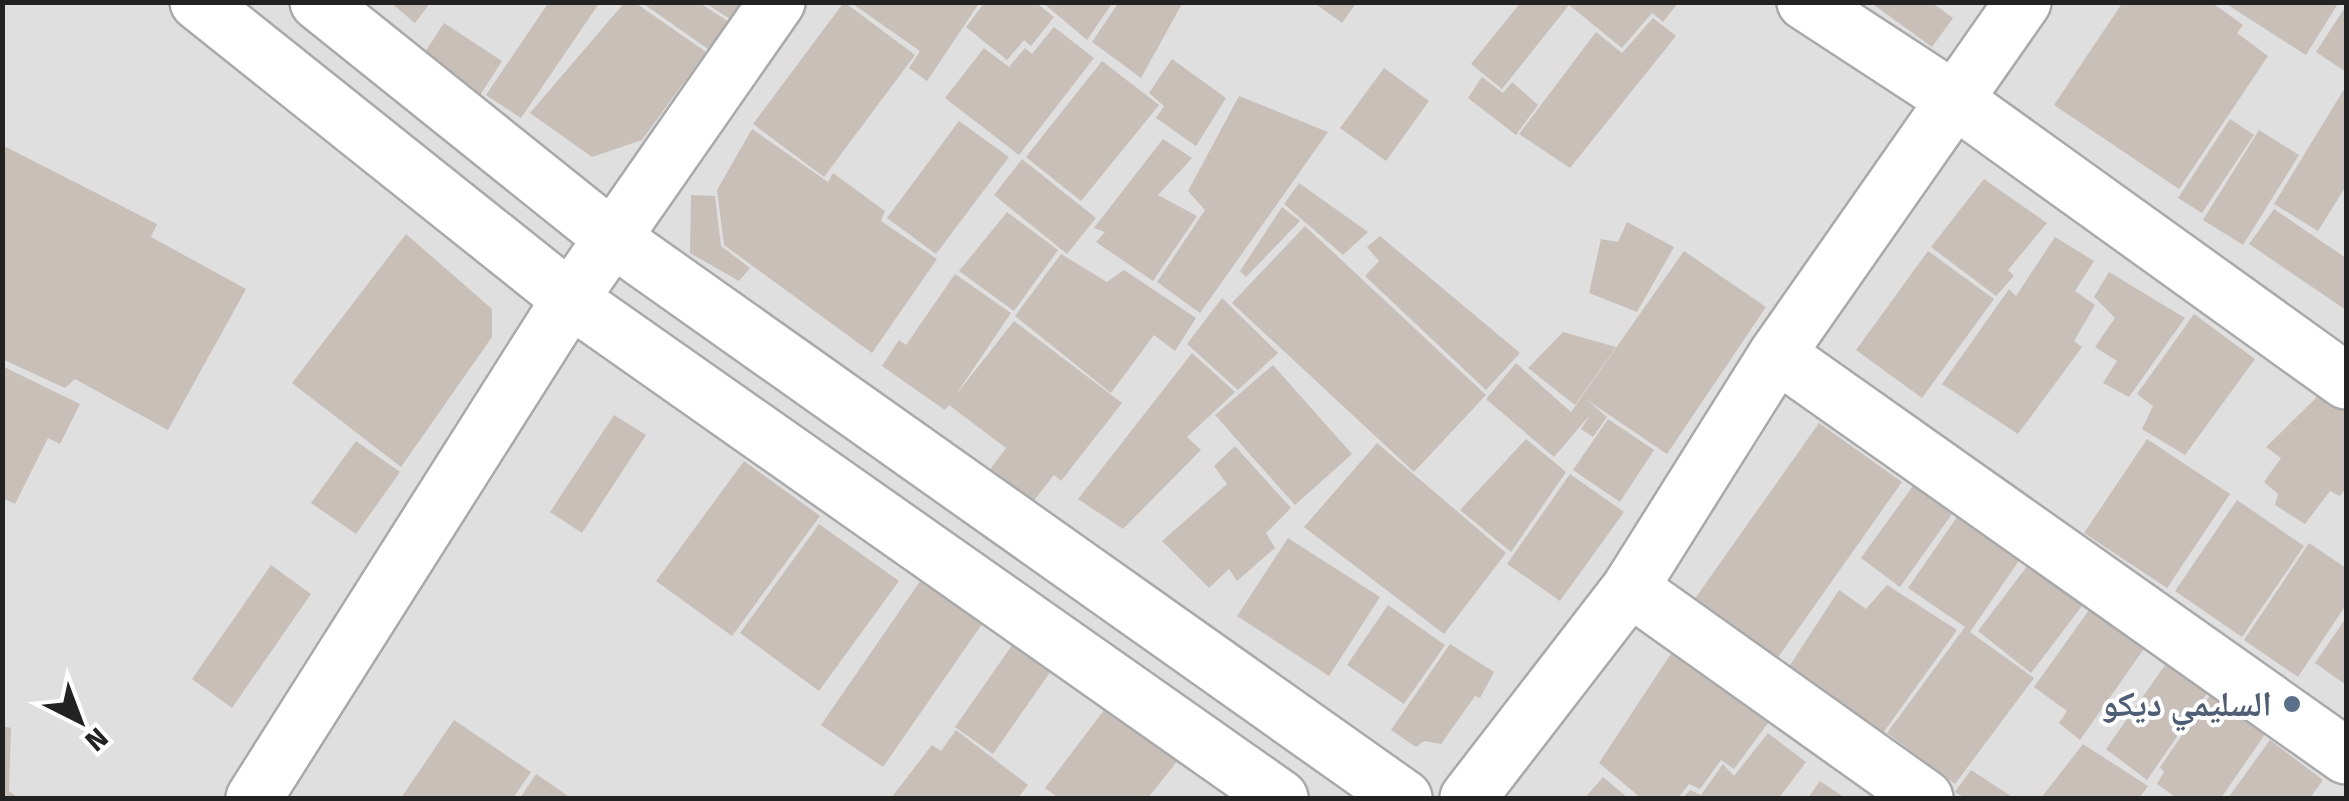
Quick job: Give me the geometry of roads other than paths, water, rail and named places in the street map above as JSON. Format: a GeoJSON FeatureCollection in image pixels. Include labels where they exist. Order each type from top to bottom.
{"type":"FeatureCollection","features":[{"type":"Feature","properties":{"kind":"street"},"geometry":{"type":"LineString","coordinates":[[198,2],[254,19],[570,298],[1280,798]]}},
{"type":"Feature","properties":{"kind":"street"},"geometry":{"type":"LineString","coordinates":[[318,2],[611,237],[1404,798]]}},
{"type":"Feature","properties":{"kind":"street"},"geometry":{"type":"LineString","coordinates":[[254,798],[570,298],[776,2]]}},
{"type":"Feature","properties":{"kind":"street"},"geometry":{"type":"LineString","coordinates":[[1804,2],[1954,100],[2346,381]]}},
{"type":"Feature","properties":{"kind":"street"},"geometry":{"type":"LineString","coordinates":[[1468,798],[1630,588],[1777,354],[2023,2]]}},
{"type":"Feature","properties":{"kind":"street"},"geometry":{"type":"LineString","coordinates":[[1777,354],[2346,756]]}},
{"type":"Feature","properties":{"kind":"street"},"geometry":{"type":"LineString","coordinates":[[1630,588],[1925,798]]}},
{"type":"Feature","properties":{"kind":"place","name":"السليمي ديكو"},"geometry":{"type":"Point","coordinates":[2292,704]}}]}
